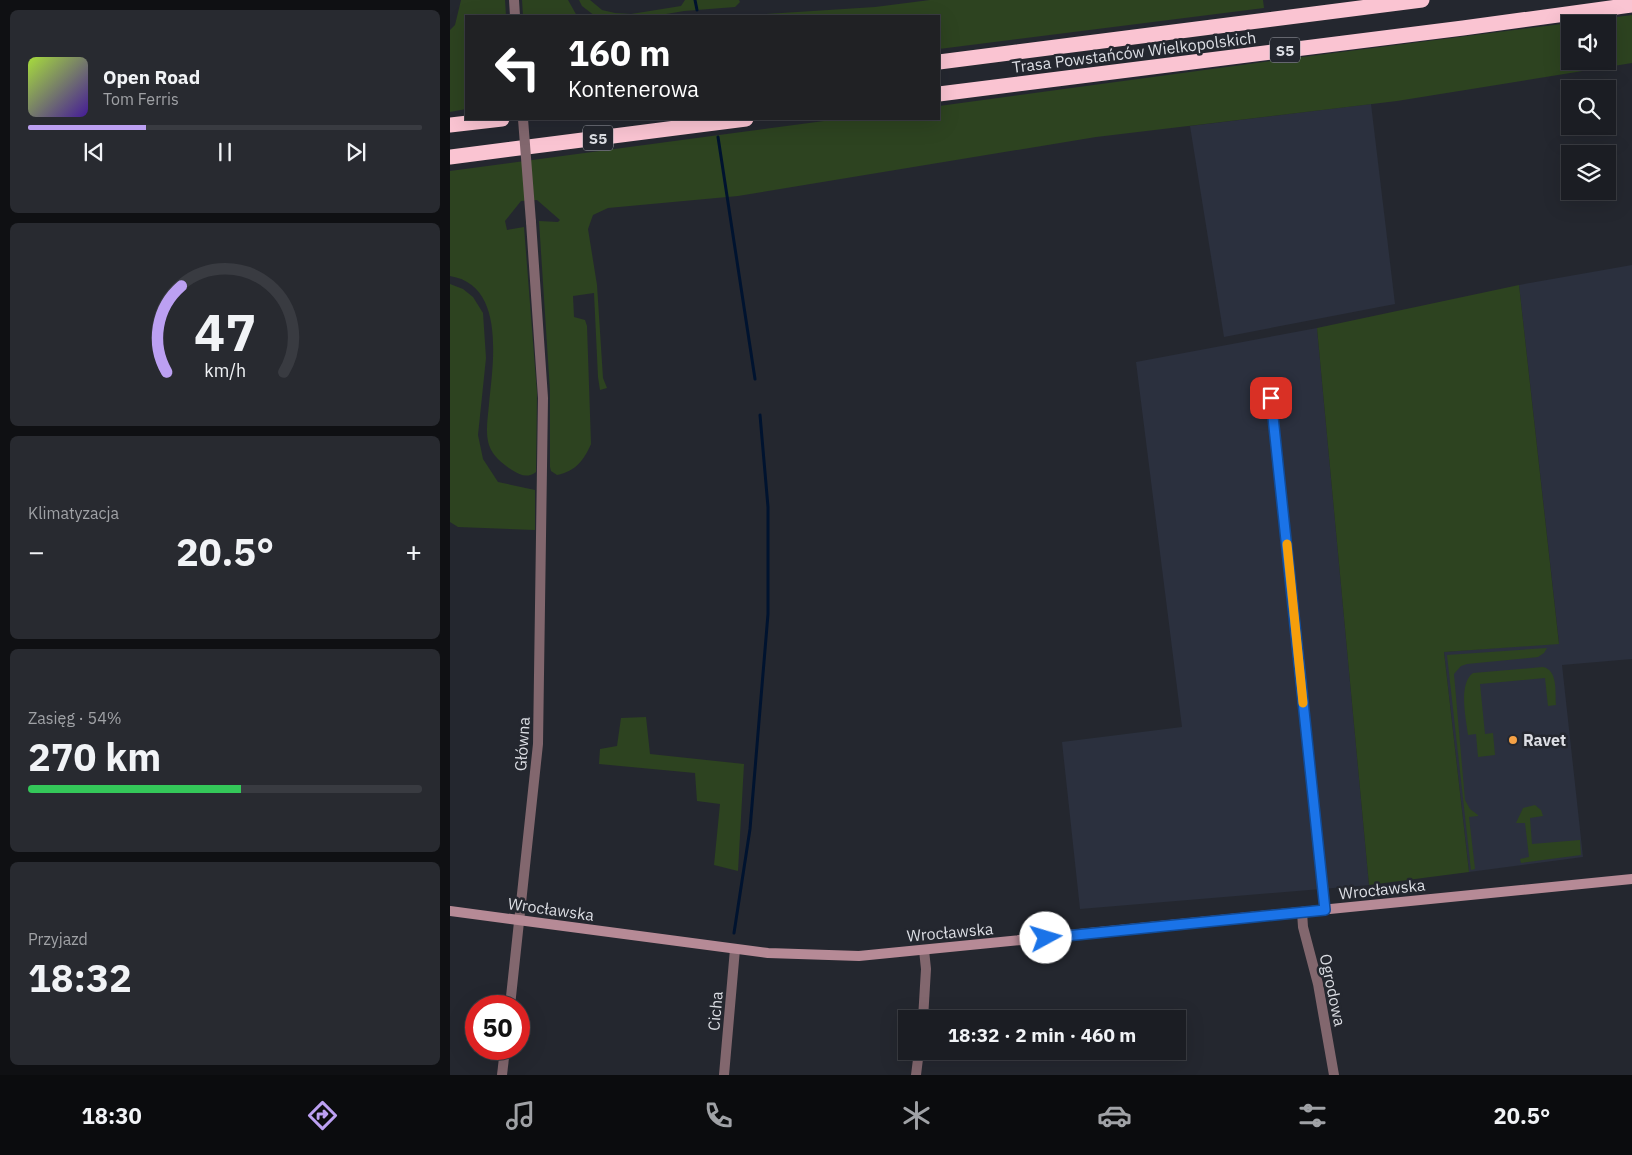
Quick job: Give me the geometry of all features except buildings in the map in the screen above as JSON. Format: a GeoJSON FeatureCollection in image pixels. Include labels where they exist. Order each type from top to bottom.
{"type":"FeatureCollection","features":[{"type":"Feature","properties":{"kind":"highway","name":"Trasa Powstańców Wielkopolskich"},"geometry":{"type":"LineString","coordinates":[[940,62],[1422,0]]}},
{"type":"Feature","properties":{"kind":"highway","name":"Trasa Powstańców Wielkopolskich"},"geometry":{"type":"LineString","coordinates":[[940,94],[1463,28],[1632,4]]}},
{"type":"Feature","properties":{"kind":"highway"},"geometry":{"type":"LineString","coordinates":[[450,126],[495,120]]}},
{"type":"Feature","properties":{"kind":"highway","name":"S5"},"geometry":{"type":"LineString","coordinates":[[450,157],[738,120]]}},
{"type":"Feature","properties":{"kind":"main road","name":"Wrocławska"},"geometry":{"type":"LineString","coordinates":[[450,911],[735,949],[801,955],[859,956],[1632,879]]}},
{"type":"Feature","properties":{"kind":"street"},"geometry":{"type":"LineString","coordinates":[[514,0],[515,15]]}},
{"type":"Feature","properties":{"kind":"street","name":"Główna"},"geometry":{"type":"LineString","coordinates":[[511,995],[538,744],[543,482],[543,398],[523,120]]}},
{"type":"Feature","properties":{"kind":"street"},"geometry":{"type":"LineString","coordinates":[[1271,398],[1325,910]]}},
{"type":"Feature","properties":{"kind":"street","name":"Ogrodowa"},"geometry":{"type":"LineString","coordinates":[[1302,912],[1303,927],[1318,984],[1334,1075]]}},
{"type":"Feature","properties":{"kind":"street","name":"Cicha"},"geometry":{"type":"LineString","coordinates":[[724,1075],[735,949]]}},
{"type":"Feature","properties":{"kind":"street"},"geometry":{"type":"LineString","coordinates":[[924,950],[926,969],[924,1010]]}},
{"type":"Feature","properties":{"kind":"street"},"geometry":{"type":"LineString","coordinates":[[502,1075],[504,1060]]}},
{"type":"Feature","properties":{"kind":"street"},"geometry":{"type":"LineString","coordinates":[[916,1075],[918,1060]]}},
{"type":"Feature","properties":{"kind":"shaded area"},"geometry":{"type":"Polygon","coordinates":[[[1371,104],[1395,304],[1224,337],[1190,126],[1371,104]]]}},
{"type":"Feature","properties":{"kind":"shaded area"},"geometry":{"type":"Polygon","coordinates":[[[1632,265],[1632,659],[1562,665],[1583,857],[1469,872],[1444,652],[1559,643],[1519,285],[1632,265]]]}},
{"type":"Feature","properties":{"kind":"shaded area"},"geometry":{"type":"Polygon","coordinates":[[[1317,328],[1369,885],[1080,909],[1062,742],[1182,727],[1136,362],[1317,328]]]}},
{"type":"Feature","properties":{"kind":"green space"},"geometry":{"type":"Polygon","coordinates":[[[461,0],[505,0],[506,15],[465,15],[465,109],[450,112],[450,30],[455,25],[461,0]]]}},
{"type":"Feature","properties":{"kind":"green space"},"geometry":{"type":"Polygon","coordinates":[[[522,0],[568,0],[576,15],[523,15],[522,0]]]}},
{"type":"Feature","properties":{"kind":"green space"},"geometry":{"type":"Polygon","coordinates":[[[579,0],[590,0],[602,10],[631,14],[681,6],[685,0],[739,0],[740,2],[735,7],[660,15],[594,15],[582,6],[579,0]]]}},
{"type":"Feature","properties":{"kind":"green space"},"geometry":{"type":"Polygon","coordinates":[[[930,0],[1263,0],[1264,8],[940,49],[940,15],[752,15],[875,7],[930,0]]]}},
{"type":"Feature","properties":{"kind":"green space"},"geometry":{"type":"Polygon","coordinates":[[[1632,15],[1632,63],[1616,66],[1616,17],[1632,15]]]}},
{"type":"Feature","properties":{"kind":"green space"},"geometry":{"type":"Polygon","coordinates":[[[1561,24],[1561,70],[1589,70],[1397,101],[1096,137],[738,196],[608,208],[593,215],[588,229],[597,285],[603,378],[607,388],[600,390],[598,377],[594,293],[573,296],[574,317],[585,320],[587,326],[591,444],[574,468],[557,475],[551,471],[550,467],[550,391],[539,221],[558,222],[560,220],[537,200],[521,201],[505,221],[507,230],[524,227],[537,393],[536,472],[527,476],[518,474],[496,457],[489,445],[487,430],[493,348],[492,328],[488,310],[480,294],[468,282],[450,276],[450,171],[832,120],[940,120],[940,106],[1561,24]]]}},
{"type":"Feature","properties":{"kind":"green space"},"geometry":{"type":"Polygon","coordinates":[[[450,284],[463,289],[473,297],[483,313],[486,358],[478,435],[483,459],[498,482],[535,490],[535,530],[458,527],[450,522],[450,284]]]}},
{"type":"Feature","properties":{"kind":"green space"},"geometry":{"type":"Polygon","coordinates":[[[1519,285],[1559,644],[1444,652],[1469,872],[1369,885],[1317,328],[1519,285]]]}},
{"type":"Feature","properties":{"kind":"green space"},"geometry":{"type":"Polygon","coordinates":[[[1547,648],[1538,657],[1467,664],[1461,666],[1454,674],[1465,800],[1470,809],[1478,815],[1469,817],[1475,869],[1471,870],[1447,655],[1547,648]]]}},
{"type":"Feature","properties":{"kind":"green space"},"geometry":{"type":"Polygon","coordinates":[[[1543,667],[1551,672],[1553,677],[1556,705],[1548,706],[1545,678],[1480,684],[1485,734],[1493,733],[1495,755],[1478,757],[1476,734],[1468,735],[1466,720],[1464,693],[1468,678],[1473,673],[1543,667]]]}},
{"type":"Feature","properties":{"kind":"green space"},"geometry":{"type":"Polygon","coordinates":[[[646,717],[650,754],[744,764],[738,871],[714,865],[720,804],[697,801],[695,773],[599,764],[600,749],[617,746],[621,718],[646,717]]]}},
{"type":"Feature","properties":{"kind":"green space"},"geometry":{"type":"Polygon","coordinates":[[[1535,805],[1541,810],[1543,816],[1530,818],[1532,844],[1580,840],[1581,855],[1521,863],[1520,859],[1529,857],[1525,823],[1516,823],[1523,808],[1535,805]]]}},
{"type":"Feature","properties":{"kind":"waterway"},"geometry":{"type":"LineString","coordinates":[[695,0],[697,10]]}},
{"type":"Feature","properties":{"kind":"waterway"},"geometry":{"type":"LineString","coordinates":[[718,137],[755,379]]}},
{"type":"Feature","properties":{"kind":"waterway"},"geometry":{"type":"LineString","coordinates":[[734,933],[750,829],[768,614],[768,507],[760,415]]}},
{"type":"Feature","properties":{"kind":"slow traffic"},"geometry":{"type":"LineString","coordinates":[[1287,544],[1303,703]]}},
{"type":"Feature","properties":{"kind":"place","name":"Ravet"},"geometry":{"type":"Point","coordinates":[1513,740]}},
{"type":"Feature","properties":{"kind":"route"},"geometry":{"type":"LineString","coordinates":[[1046,938],[1325,910],[1271,398]]}}]}
